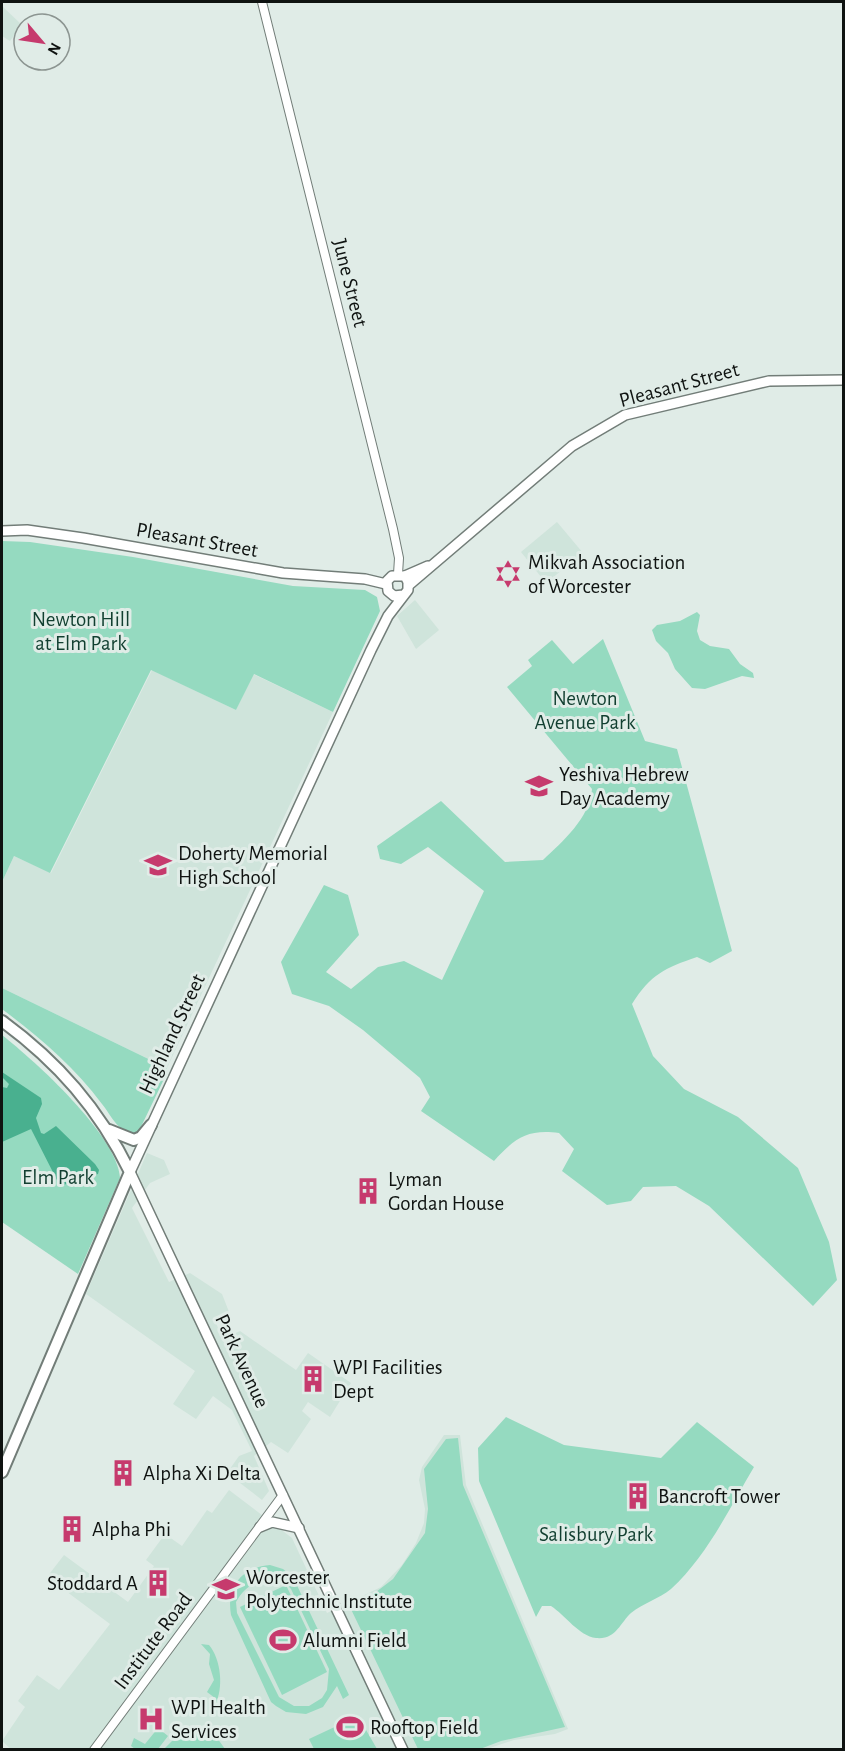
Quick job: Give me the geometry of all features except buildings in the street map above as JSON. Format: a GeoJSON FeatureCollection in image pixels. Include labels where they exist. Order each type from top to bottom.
{"type":"FeatureCollection","features":[{"type":"Feature","properties":{"kind":"highway","name":"Park Avenue"},"geometry":{"type":"LineString","coordinates":[[2,1021],[57,1067],[86,1099],[108,1130],[130,1172]]}},
{"type":"Feature","properties":{"kind":"highway"},"geometry":{"type":"LineString","coordinates":[[108,1130],[134,1140],[141,1137],[151,1125]]}},
{"type":"Feature","properties":{"kind":"highway","name":"Highland Street"},"geometry":{"type":"LineString","coordinates":[[2,1472],[130,1172]]}},
{"type":"Feature","properties":{"kind":"main road","name":"Pleasant Street"},"geometry":{"type":"LineString","coordinates":[[404,578],[421,577],[430,565],[572,446],[625,415],[764,382],[843,380]]}},
{"type":"Feature","properties":{"kind":"main road","name":"Pleasant Street"},"geometry":{"type":"LineString","coordinates":[[2,531],[27,530],[82,538],[283,573],[365,579],[403,595]]}},
{"type":"Feature","properties":{"kind":"main road"},"geometry":{"type":"LineString","coordinates":[[388,589],[392,576],[404,578]]}},
{"type":"Feature","properties":{"kind":"main road","name":"Highland Street"},"geometry":{"type":"LineString","coordinates":[[130,1172],[388,616],[403,595],[404,578]]}},
{"type":"Feature","properties":{"kind":"main road","name":"Highland Street"},"geometry":{"type":"LineString","coordinates":[[388,589],[388,616]]}},
{"type":"Feature","properties":{"kind":"main road","name":"Park Avenue"},"geometry":{"type":"LineString","coordinates":[[130,1172],[403,1749]]}},
{"type":"Feature","properties":{"kind":"main road"},"geometry":{"type":"LineString","coordinates":[[260,1527],[272,1522],[299,1528]]}},
{"type":"Feature","properties":{"kind":"street","name":"June Street"},"geometry":{"type":"LineString","coordinates":[[262,2],[404,578]]}},
{"type":"Feature","properties":{"kind":"street","name":"Institute Road"},"geometry":{"type":"LineString","coordinates":[[94,1749],[284,1495]]}},
{"type":"Feature","properties":{"kind":"shaded area"},"geometry":{"type":"Polygon","coordinates":[[[2,6],[12,16],[12,38],[10,41],[2,36],[2,6]]]}},
{"type":"Feature","properties":{"kind":"shaded area"},"geometry":{"type":"Polygon","coordinates":[[[557,522],[583,553],[546,583],[521,552],[557,522]]]}},
{"type":"Feature","properties":{"kind":"shaded area"},"geometry":{"type":"Polygon","coordinates":[[[415,600],[439,630],[416,649],[397,616],[415,600]]]}},
{"type":"Feature","properties":{"kind":"shaded area","name":"Doherty Memorial High School"},"geometry":{"type":"Polygon","coordinates":[[[152,670],[236,710],[253,674],[333,712],[167,1068],[2,988],[2,882],[14,856],[51,873],[152,670]]]}},
{"type":"Feature","properties":{"kind":"shaded area"},"geometry":{"type":"Polygon","coordinates":[[[2,1072],[41,1098],[42,1104],[36,1118],[41,1133],[44,1134],[56,1126],[95,1164],[99,1170],[98,1174],[60,1186],[31,1129],[2,1142],[2,1087],[7,1088],[9,1084],[2,1077],[2,1072]]]}},
{"type":"Feature","properties":{"kind":"shaded area"},"geometry":{"type":"Polygon","coordinates":[[[147,1153],[164,1160],[170,1174],[150,1183],[132,1208],[169,1282],[190,1273],[222,1294],[231,1317],[216,1323],[223,1339],[240,1331],[296,1370],[308,1353],[351,1383],[330,1417],[308,1402],[302,1411],[311,1419],[288,1453],[271,1442],[254,1456],[269,1491],[262,1500],[227,1473],[239,1456],[252,1451],[232,1410],[213,1396],[196,1419],[173,1404],[195,1371],[86,1294],[147,1153]]]}},
{"type":"Feature","properties":{"kind":"shaded area","name":"Worcester Polytechnic Institute"},"geometry":{"type":"Polygon","coordinates":[[[444,1435],[460,1435],[466,1485],[568,1729],[555,1734],[514,1740],[484,1750],[12,1750],[2,1741],[25,1707],[18,1701],[37,1675],[59,1690],[110,1624],[47,1577],[64,1555],[128,1602],[154,1566],[146,1560],[165,1534],[182,1546],[207,1510],[212,1513],[229,1490],[292,1538],[327,1613],[381,1587],[402,1565],[416,1543],[424,1523],[425,1509],[419,1480],[422,1467],[444,1435]]]}},
{"type":"Feature","properties":{"kind":"green space","name":"Newton Hill at Elm Park"},"geometry":{"type":"Polygon","coordinates":[[[2,541],[30,542],[133,557],[293,586],[365,590],[377,597],[380,611],[333,712],[254,674],[236,710],[151,670],[50,873],[14,856],[2,882],[2,541]]]}},
{"type":"Feature","properties":{"kind":"green space"},"geometry":{"type":"Polygon","coordinates":[[[697,612],[700,615],[697,631],[700,640],[710,646],[729,649],[740,664],[753,673],[754,678],[742,676],[705,689],[692,688],[675,669],[668,653],[656,641],[652,630],[657,625],[680,621],[697,612]]]}},
{"type":"Feature","properties":{"kind":"green space","name":"Newton Avenue Park"},"geometry":{"type":"Polygon","coordinates":[[[603,639],[645,741],[677,749],[732,951],[710,963],[697,957],[667,969],[652,979],[632,1004],[653,1056],[684,1089],[738,1117],[798,1168],[829,1242],[837,1280],[813,1306],[709,1206],[676,1186],[643,1187],[631,1201],[607,1205],[562,1171],[574,1149],[559,1133],[538,1132],[522,1137],[494,1161],[421,1111],[430,1097],[420,1078],[363,1030],[329,1006],[292,994],[281,962],[324,885],[348,895],[359,935],[326,972],[351,989],[378,967],[404,961],[442,980],[484,891],[428,847],[401,864],[380,859],[377,846],[441,801],[505,862],[543,860],[581,819],[590,800],[592,789],[507,687],[532,666],[528,660],[552,640],[573,664],[603,639]]]}},
{"type":"Feature","properties":{"kind":"green space"},"geometry":{"type":"Polygon","coordinates":[[[2,988],[167,1068],[165,1077],[138,1133],[134,1135],[128,1133],[119,1126],[68,1065],[43,1041],[2,1009],[2,988]]]}},
{"type":"Feature","properties":{"kind":"green space","name":"Elm Park"},"geometry":{"type":"Polygon","coordinates":[[[2,1035],[34,1062],[72,1100],[105,1141],[115,1161],[120,1178],[78,1274],[2,1222],[2,1035]]]}},
{"type":"Feature","properties":{"kind":"green space","name":"Salisbury Park"},"geometry":{"type":"Polygon","coordinates":[[[506,1417],[564,1445],[661,1458],[697,1422],[754,1467],[717,1531],[684,1576],[671,1589],[631,1613],[613,1634],[596,1638],[578,1629],[551,1606],[542,1606],[536,1617],[479,1481],[478,1448],[506,1417]]]}},
{"type":"Feature","properties":{"kind":"green space","name":"Salisbury Park"},"geometry":{"type":"Polygon","coordinates":[[[458,1438],[463,1485],[565,1727],[501,1741],[480,1749],[418,1749],[349,1605],[376,1592],[393,1579],[425,1533],[428,1509],[424,1469],[446,1439],[458,1438]]]}},
{"type":"Feature","properties":{"kind":"green space"},"geometry":{"type":"Polygon","coordinates":[[[270,1565],[283,1569],[293,1577],[349,1695],[343,1699],[337,1686],[323,1707],[306,1714],[286,1712],[271,1702],[231,1615],[230,1605],[238,1580],[244,1574],[270,1565]],[[266,1579],[248,1587],[236,1602],[237,1613],[279,1697],[294,1706],[309,1706],[322,1698],[327,1690],[329,1669],[291,1589],[282,1579],[266,1579]]]}},
{"type":"Feature","properties":{"kind":"green space","name":"Alumni Field"},"geometry":{"type":"Polygon","coordinates":[[[286,1585],[327,1672],[282,1695],[240,1607],[286,1585]]]}},
{"type":"Feature","properties":{"kind":"green space"},"geometry":{"type":"Polygon","coordinates":[[[201,1644],[209,1645],[219,1666],[220,1690],[215,1705],[212,1702],[215,1698],[207,1692],[214,1680],[209,1664],[210,1654],[201,1644]]]}},
{"type":"Feature","properties":{"kind":"green space","name":"Rooftop Field"},"geometry":{"type":"Polygon","coordinates":[[[358,1716],[377,1749],[314,1749],[309,1739],[358,1716]]]}},
{"type":"Feature","properties":{"kind":"green space"},"geometry":{"type":"Polygon","coordinates":[[[158,1728],[168,1736],[158,1749],[135,1749],[131,1746],[134,1738],[145,1744],[158,1728]]]}},
{"type":"Feature","properties":{"kind":"green space"},"geometry":{"type":"Polygon","coordinates":[[[195,1729],[215,1735],[225,1749],[164,1749],[180,1733],[195,1729]]]}},
{"type":"Feature","properties":{"kind":"place","name":"Mikvah Association of Worcester"},"geometry":{"type":"Point","coordinates":[508,574]}},
{"type":"Feature","properties":{"kind":"place","name":"Yeshiva Hebrew Day Academy"},"geometry":{"type":"Point","coordinates":[539,786]}},
{"type":"Feature","properties":{"kind":"place","name":"Doherty Memorial High School"},"geometry":{"type":"Point","coordinates":[158,865]}},
{"type":"Feature","properties":{"kind":"place","name":"Lyman Gordan House"},"geometry":{"type":"Point","coordinates":[368,1191]}},
{"type":"Feature","properties":{"kind":"place","name":"WPI Facilities Dept"},"geometry":{"type":"Point","coordinates":[313,1379]}},
{"type":"Feature","properties":{"kind":"place","name":"Alpha Xi Delta"},"geometry":{"type":"Point","coordinates":[123,1473]}},
{"type":"Feature","properties":{"kind":"place","name":"Bancroft Tower"},"geometry":{"type":"Point","coordinates":[638,1496]}},
{"type":"Feature","properties":{"kind":"place","name":"Alpha Phi"},"geometry":{"type":"Point","coordinates":[72,1529]}},
{"type":"Feature","properties":{"kind":"place","name":"Stoddard A"},"geometry":{"type":"Point","coordinates":[158,1583]}},
{"type":"Feature","properties":{"kind":"place","name":"Worcester Polytechnic Institute"},"geometry":{"type":"Point","coordinates":[226,1589]}},
{"type":"Feature","properties":{"kind":"place","name":"Alumni Field"},"geometry":{"type":"Point","coordinates":[283,1640]}},
{"type":"Feature","properties":{"kind":"place","name":"WPI Health Services"},"geometry":{"type":"Point","coordinates":[151,1719]}},
{"type":"Feature","properties":{"kind":"place","name":"Rooftop Field"},"geometry":{"type":"Point","coordinates":[350,1727]}}]}
